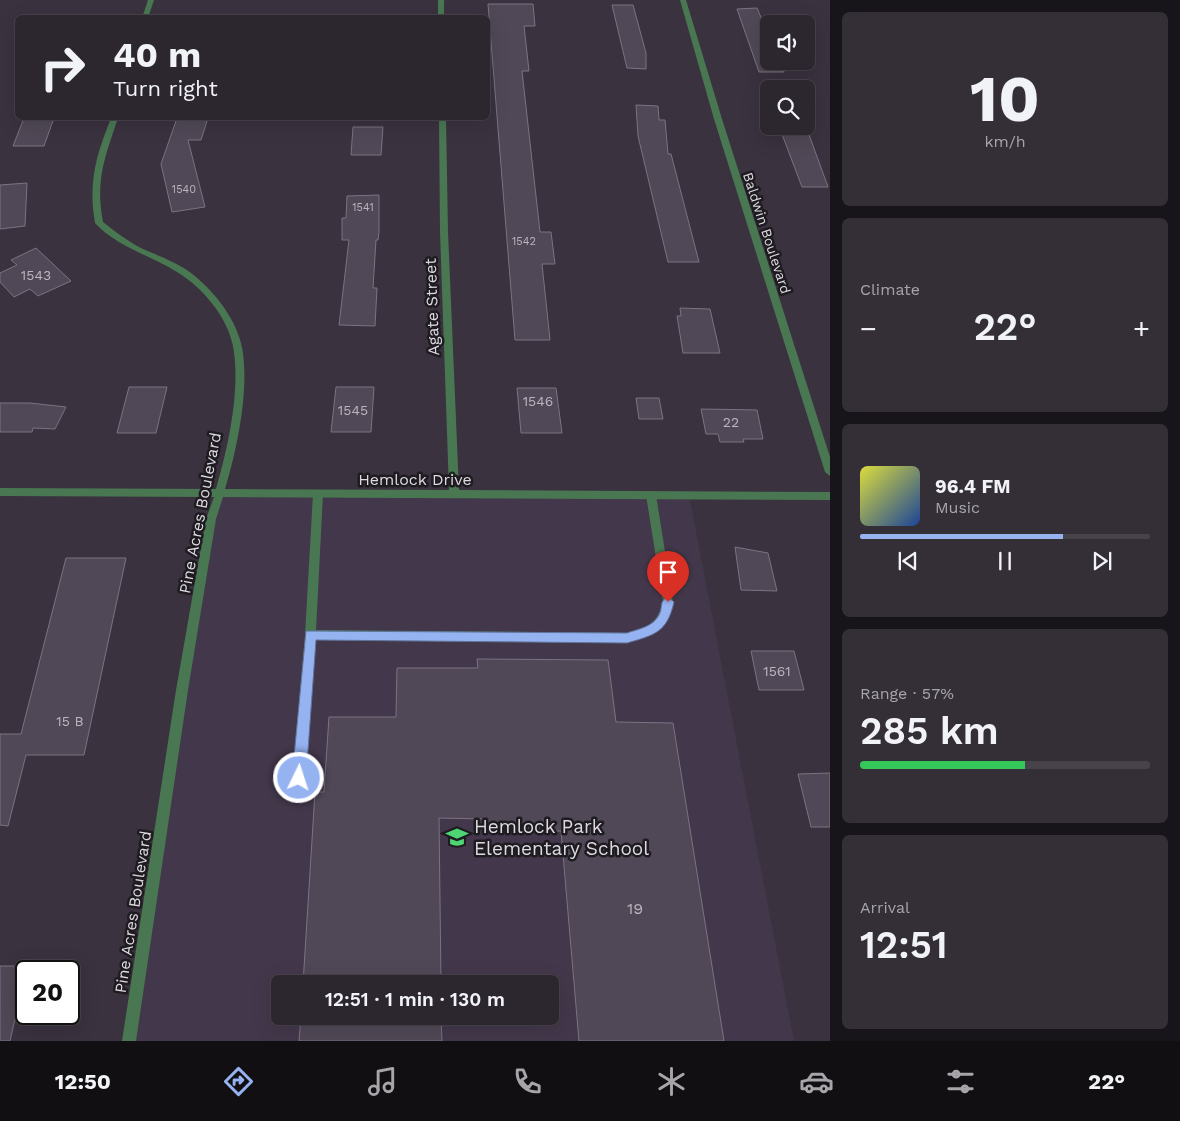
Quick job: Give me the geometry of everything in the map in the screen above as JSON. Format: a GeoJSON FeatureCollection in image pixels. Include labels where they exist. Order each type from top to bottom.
{"type":"FeatureCollection","features":[{"type":"Feature","properties":{"kind":"street"},"geometry":{"type":"LineString","coordinates":[[146,15],[151,0]]}},
{"type":"Feature","properties":{"kind":"street"},"geometry":{"type":"LineString","coordinates":[[441,0],[441,15]]}},
{"type":"Feature","properties":{"kind":"street","name":"Baldwin Boulevard"},"geometry":{"type":"LineString","coordinates":[[684,0],[718,119],[830,472]]}},
{"type":"Feature","properties":{"kind":"street","name":"Pine Acres Boulevard"},"geometry":{"type":"LineString","coordinates":[[113,120],[95,174],[94,200],[99,223],[124,242],[160,259],[196,281],[223,311],[237,345],[239,392],[221,493],[211,519],[182,690],[129,1041]]}},
{"type":"Feature","properties":{"kind":"street","name":"Agate Street"},"geometry":{"type":"LineString","coordinates":[[443,120],[444,232],[454,495]]}},
{"type":"Feature","properties":{"kind":"street","name":"Hemlock Drive"},"geometry":{"type":"LineString","coordinates":[[0,492],[830,496]]}},
{"type":"Feature","properties":{"kind":"street"},"geometry":{"type":"LineString","coordinates":[[299,778],[318,494]]}},
{"type":"Feature","properties":{"kind":"street"},"geometry":{"type":"LineString","coordinates":[[310,635],[627,638],[650,631],[664,618],[668,602],[651,495]]}},
{"type":"Feature","properties":{"kind":"shaded area","name":"Hemlock Park Elementary School"},"geometry":{"type":"Polygon","coordinates":[[[221,493],[689,495],[794,1041],[129,1041],[208,544],[221,493]]]}},
{"type":"Feature","properties":{"kind":"building"},"geometry":{"type":"Polygon","coordinates":[[[488,4],[533,4],[535,26],[524,26],[529,71],[522,71],[540,232],[551,232],[555,264],[542,264],[550,340],[515,340],[488,4]]]}},
{"type":"Feature","properties":{"kind":"building"},"geometry":{"type":"Polygon","coordinates":[[[612,5],[633,5],[646,53],[646,69],[627,68],[612,5]]]}},
{"type":"Feature","properties":{"kind":"building"},"geometry":{"type":"Polygon","coordinates":[[[757,8],[760,15],[760,70],[783,70],[784,72],[759,72],[737,9],[757,8]]]}},
{"type":"Feature","properties":{"kind":"building"},"geometry":{"type":"Polygon","coordinates":[[[636,105],[658,106],[659,120],[665,120],[668,154],[671,154],[699,262],[668,262],[638,136],[636,105]]]}},
{"type":"Feature","properties":{"kind":"building"},"geometry":{"type":"Polygon","coordinates":[[[23,120],[53,120],[44,146],[13,146],[23,120]]]}},
{"type":"Feature","properties":{"kind":"building"},"geometry":{"type":"Polygon","coordinates":[[[176,120],[207,120],[201,140],[188,140],[205,207],[172,212],[161,164],[176,120]]]}},
{"type":"Feature","properties":{"kind":"building"},"geometry":{"type":"Polygon","coordinates":[[[353,127],[383,127],[381,155],[351,155],[353,127]]]}},
{"type":"Feature","properties":{"kind":"building"},"geometry":{"type":"Polygon","coordinates":[[[782,135],[809,135],[828,187],[802,187],[782,135]]]}},
{"type":"Feature","properties":{"kind":"building"},"geometry":{"type":"Polygon","coordinates":[[[27,183],[25,226],[0,229],[0,185],[27,183]]]}},
{"type":"Feature","properties":{"kind":"building"},"geometry":{"type":"Polygon","coordinates":[[[379,195],[379,232],[378,240],[376,240],[373,288],[377,288],[375,326],[339,325],[349,240],[342,240],[342,218],[346,218],[347,196],[379,195]]]}},
{"type":"Feature","properties":{"kind":"building"},"geometry":{"type":"Polygon","coordinates":[[[36,248],[71,281],[38,296],[30,289],[14,297],[0,282],[0,273],[17,265],[11,260],[36,248]]]}},
{"type":"Feature","properties":{"kind":"building"},"geometry":{"type":"Polygon","coordinates":[[[680,308],[710,309],[720,353],[683,353],[677,316],[681,316],[680,308]]]}},
{"type":"Feature","properties":{"kind":"building"},"geometry":{"type":"Polygon","coordinates":[[[129,387],[167,387],[156,433],[117,433],[129,387]]]}},
{"type":"Feature","properties":{"kind":"building"},"geometry":{"type":"Polygon","coordinates":[[[336,387],[374,387],[371,432],[331,432],[336,387]]]}},
{"type":"Feature","properties":{"kind":"building"},"geometry":{"type":"Polygon","coordinates":[[[517,388],[556,388],[562,433],[521,433],[517,388]]]}},
{"type":"Feature","properties":{"kind":"building"},"geometry":{"type":"Polygon","coordinates":[[[636,398],[659,398],[663,419],[639,419],[636,398]]]}},
{"type":"Feature","properties":{"kind":"building"},"geometry":{"type":"Polygon","coordinates":[[[0,403],[30,403],[66,407],[55,429],[33,428],[32,432],[0,432],[0,403]]]}},
{"type":"Feature","properties":{"kind":"building"},"geometry":{"type":"Polygon","coordinates":[[[701,409],[757,410],[763,439],[743,439],[744,442],[720,442],[718,434],[706,434],[701,409]]]}},
{"type":"Feature","properties":{"kind":"building"},"geometry":{"type":"Polygon","coordinates":[[[735,547],[768,553],[777,591],[741,590],[735,547]]]}},
{"type":"Feature","properties":{"kind":"building"},"geometry":{"type":"Polygon","coordinates":[[[66,558],[126,558],[84,755],[26,755],[8,826],[0,825],[0,734],[21,734],[66,558]]]}},
{"type":"Feature","properties":{"kind":"building"},"geometry":{"type":"Polygon","coordinates":[[[751,651],[794,651],[804,690],[759,690],[751,651]]]}},
{"type":"Feature","properties":{"kind":"building"},"geometry":{"type":"Polygon","coordinates":[[[477,659],[608,660],[616,722],[673,723],[724,1041],[579,1041],[561,831],[483,831],[483,819],[439,818],[441,975],[304,975],[315,792],[324,792],[329,717],[396,717],[397,668],[478,668],[477,659]]]}},
{"type":"Feature","properties":{"kind":"building"},"geometry":{"type":"Polygon","coordinates":[[[830,773],[830,827],[811,827],[798,774],[830,773]]]}},
{"type":"Feature","properties":{"kind":"building"},"geometry":{"type":"Polygon","coordinates":[[[0,966],[15,966],[15,1019],[10,1041],[0,1041],[0,966]]]}},
{"type":"Feature","properties":{"kind":"building"},"geometry":{"type":"Polygon","coordinates":[[[300,1025],[441,1025],[442,1041],[299,1041],[300,1025]]]}},
{"type":"Feature","properties":{"kind":"place","name":"Hemlock Park Elementary School"},"geometry":{"type":"Point","coordinates":[457,837]}},
{"type":"Feature","properties":{"kind":"route"},"geometry":{"type":"LineString","coordinates":[[299,778],[310,635],[627,638],[650,631],[664,618],[668,602]]}}]}
